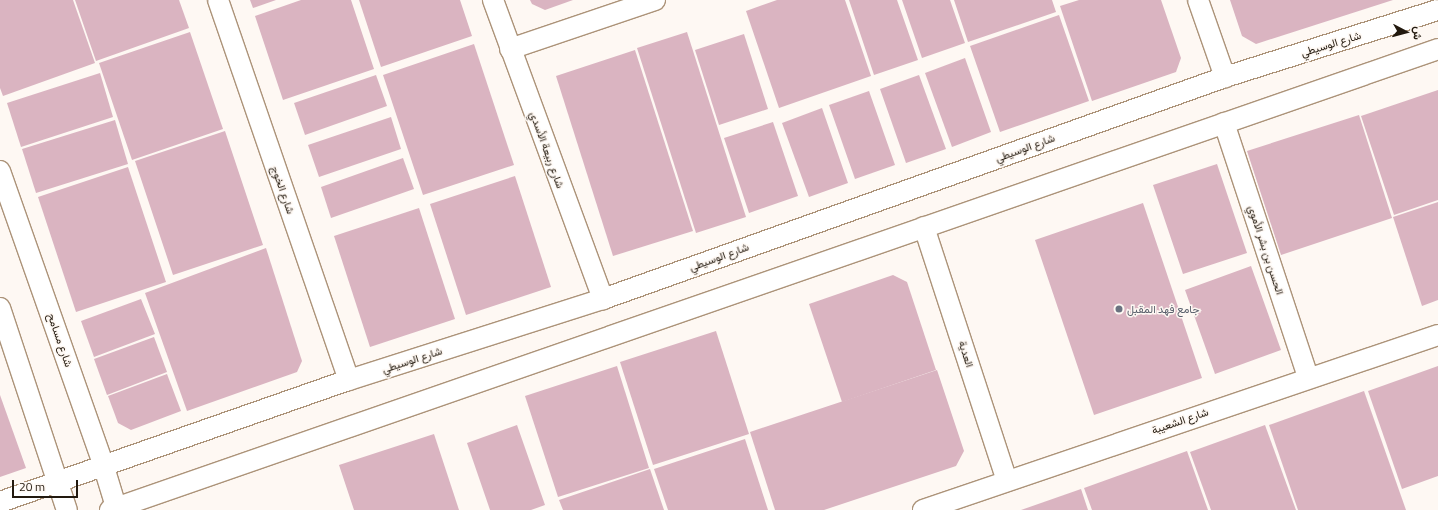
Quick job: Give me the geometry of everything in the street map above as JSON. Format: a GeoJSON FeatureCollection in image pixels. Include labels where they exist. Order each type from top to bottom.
{"type":"FeatureCollection","features":[{"type":"Feature","properties":{"kind":"street","name":"شارع الخوج"},"geometry":{"type":"LineString","coordinates":[[218,0],[349,380]]}},
{"type":"Feature","properties":{"kind":"street","name":"شارع ربيعة الأسدي"},"geometry":{"type":"LineString","coordinates":[[493,0],[603,299]]}},
{"type":"Feature","properties":{"kind":"street"},"geometry":{"type":"LineString","coordinates":[[510,49],[655,0]]}},
{"type":"Feature","properties":{"kind":"street"},"geometry":{"type":"LineString","coordinates":[[1198,0],[1225,77]]}},
{"type":"Feature","properties":{"kind":"street","name":"شارع الوسيطي"},"geometry":{"type":"LineString","coordinates":[[0,502],[56,480],[349,380],[603,299],[1225,77],[1438,10]]}},
{"type":"Feature","properties":{"kind":"street"},"geometry":{"type":"LineString","coordinates":[[114,509],[1438,49]]}},
{"type":"Feature","properties":{"kind":"street","name":"الحسن بن بشر الأموي"},"geometry":{"type":"LineString","coordinates":[[1224,124],[1308,377]]}},
{"type":"Feature","properties":{"kind":"street","name":"شارع مسامح"},"geometry":{"type":"LineString","coordinates":[[0,172],[103,464],[114,509]]}},
{"type":"Feature","properties":{"kind":"street","name":"العدية"},"geometry":{"type":"LineString","coordinates":[[924,227],[1007,481]]}},
{"type":"Feature","properties":{"kind":"street"},"geometry":{"type":"LineString","coordinates":[[0,308],[67,510]]}},
{"type":"Feature","properties":{"kind":"street","name":"شارع الشعيبة"},"geometry":{"type":"LineString","coordinates":[[923,510],[1308,377],[1438,335]]}},
{"type":"Feature","properties":{"kind":"building"},"geometry":{"type":"Polygon","coordinates":[[[0,0],[73,0],[95,63],[3,96],[0,88],[0,0]]]}},
{"type":"Feature","properties":{"kind":"building"},"geometry":{"type":"Polygon","coordinates":[[[75,0],[179,0],[189,28],[96,61],[75,0]]]}},
{"type":"Feature","properties":{"kind":"building"},"geometry":{"type":"Polygon","coordinates":[[[250,0],[276,0],[253,8],[250,0]]]}},
{"type":"Feature","properties":{"kind":"building"},"geometry":{"type":"Polygon","coordinates":[[[301,0],[351,0],[374,69],[283,100],[255,16],[301,0]]]}},
{"type":"Feature","properties":{"kind":"building"},"geometry":{"type":"Polygon","coordinates":[[[359,0],[460,0],[472,36],[381,67],[359,0]]]}},
{"type":"Feature","properties":{"kind":"building"},"geometry":{"type":"Polygon","coordinates":[[[530,0],[573,0],[545,10],[532,4],[530,0]]]}},
{"type":"Feature","properties":{"kind":"building"},"geometry":{"type":"Polygon","coordinates":[[[777,0],[845,0],[871,76],[779,108],[746,11],[777,0]]]}},
{"type":"Feature","properties":{"kind":"building"},"geometry":{"type":"Polygon","coordinates":[[[849,0],[897,0],[918,60],[874,75],[849,0]]]}},
{"type":"Feature","properties":{"kind":"building"},"geometry":{"type":"Polygon","coordinates":[[[902,0],[950,0],[965,43],[922,58],[902,0]]]}},
{"type":"Feature","properties":{"kind":"building"},"geometry":{"type":"Polygon","coordinates":[[[954,0],[1052,0],[1056,12],[968,42],[954,0]]]}},
{"type":"Feature","properties":{"kind":"building"},"geometry":{"type":"Polygon","coordinates":[[[1079,0],[1161,0],[1181,58],[1176,72],[1092,101],[1060,6],[1079,0]]]}},
{"type":"Feature","properties":{"kind":"building"},"geometry":{"type":"Polygon","coordinates":[[[1230,0],[1393,0],[1256,44],[1242,36],[1230,0]]]}},
{"type":"Feature","properties":{"kind":"building"},"geometry":{"type":"Polygon","coordinates":[[[1059,15],[1089,101],[1000,132],[970,46],[1059,15]]]}},
{"type":"Feature","properties":{"kind":"building"},"geometry":{"type":"Polygon","coordinates":[[[190,32],[223,129],[132,160],[99,63],[190,32]]]}},
{"type":"Feature","properties":{"kind":"building"},"geometry":{"type":"Polygon","coordinates":[[[687,32],[746,217],[696,233],[637,48],[687,32]]]}},
{"type":"Feature","properties":{"kind":"building"},"geometry":{"type":"Polygon","coordinates":[[[744,34],[768,109],[719,125],[695,50],[744,34]]]}},
{"type":"Feature","properties":{"kind":"building"},"geometry":{"type":"Polygon","coordinates":[[[474,44],[514,165],[423,195],[383,75],[474,44]]]}},
{"type":"Feature","properties":{"kind":"building"},"geometry":{"type":"Polygon","coordinates":[[[635,50],[693,231],[613,256],[556,76],[635,50]]]}},
{"type":"Feature","properties":{"kind":"building"},"geometry":{"type":"Polygon","coordinates":[[[965,58],[991,132],[952,147],[925,73],[965,58]]]}},
{"type":"Feature","properties":{"kind":"building"},"geometry":{"type":"Polygon","coordinates":[[[100,73],[113,117],[21,147],[7,103],[100,73]]]}},
{"type":"Feature","properties":{"kind":"building"},"geometry":{"type":"Polygon","coordinates":[[[376,75],[387,106],[305,135],[294,103],[376,75]]]}},
{"type":"Feature","properties":{"kind":"building"},"geometry":{"type":"Polygon","coordinates":[[[919,75],[946,149],[906,163],[880,89],[919,75]]]}},
{"type":"Feature","properties":{"kind":"building"},"geometry":{"type":"Polygon","coordinates":[[[1438,90],[1438,200],[1394,215],[1361,116],[1438,90]]]}},
{"type":"Feature","properties":{"kind":"building"},"geometry":{"type":"Polygon","coordinates":[[[869,91],[895,165],[855,179],[829,105],[869,91]]]}},
{"type":"Feature","properties":{"kind":"building"},"geometry":{"type":"Polygon","coordinates":[[[822,108],[848,183],[809,197],[782,123],[822,108]]]}},
{"type":"Feature","properties":{"kind":"building"},"geometry":{"type":"Polygon","coordinates":[[[1359,115],[1392,218],[1281,255],[1247,151],[1359,115]]]}},
{"type":"Feature","properties":{"kind":"building"},"geometry":{"type":"Polygon","coordinates":[[[391,117],[401,149],[319,177],[308,145],[391,117]]]}},
{"type":"Feature","properties":{"kind":"building"},"geometry":{"type":"Polygon","coordinates":[[[115,120],[128,164],[36,193],[22,149],[115,120]]]}},
{"type":"Feature","properties":{"kind":"building"},"geometry":{"type":"Polygon","coordinates":[[[773,122],[798,196],[749,213],[724,138],[773,122]]]}},
{"type":"Feature","properties":{"kind":"building"},"geometry":{"type":"Polygon","coordinates":[[[225,131],[263,245],[173,275],[135,161],[225,131]]]}},
{"type":"Feature","properties":{"kind":"building"},"geometry":{"type":"Polygon","coordinates":[[[403,158],[414,189],[331,218],[321,187],[403,158]]]}},
{"type":"Feature","properties":{"kind":"building"},"geometry":{"type":"Polygon","coordinates":[[[1217,164],[1247,253],[1183,274],[1153,185],[1217,164]]]}},
{"type":"Feature","properties":{"kind":"building"},"geometry":{"type":"Polygon","coordinates":[[[128,167],[166,282],[76,312],[38,197],[128,167]]]}},
{"type":"Feature","properties":{"kind":"building"},"geometry":{"type":"Polygon","coordinates":[[[515,176],[551,287],[466,315],[430,204],[515,176]]]}},
{"type":"Feature","properties":{"kind":"building"},"geometry":{"type":"Polygon","coordinates":[[[1438,202],[1438,300],[1422,306],[1393,217],[1438,202]]]}},
{"type":"Feature","properties":{"kind":"building","name":"جامع فهد المقبل"},"geometry":{"type":"Polygon","coordinates":[[[1143,203],[1202,378],[1094,415],[1035,240],[1143,203]]]}},
{"type":"Feature","properties":{"kind":"building"},"geometry":{"type":"Polygon","coordinates":[[[419,208],[455,319],[370,347],[334,236],[419,208]]]}},
{"type":"Feature","properties":{"kind":"building"},"geometry":{"type":"Polygon","coordinates":[[[266,248],[302,361],[297,372],[187,411],[145,293],[266,248]]]}},
{"type":"Feature","properties":{"kind":"building"},"geometry":{"type":"Polygon","coordinates":[[[1251,266],[1281,350],[1215,374],[1185,290],[1251,266]]]}},
{"type":"Feature","properties":{"kind":"building"},"geometry":{"type":"Polygon","coordinates":[[[893,275],[907,282],[936,370],[842,402],[809,304],[893,275]]]}},
{"type":"Feature","properties":{"kind":"building"},"geometry":{"type":"Polygon","coordinates":[[[141,299],[155,334],[94,357],[81,321],[141,299]]]}},
{"type":"Feature","properties":{"kind":"building"},"geometry":{"type":"Polygon","coordinates":[[[716,331],[749,434],[653,465],[620,362],[716,331]]]}},
{"type":"Feature","properties":{"kind":"building"},"geometry":{"type":"Polygon","coordinates":[[[154,337],[167,372],[107,395],[94,359],[154,337]]]}},
{"type":"Feature","properties":{"kind":"building"},"geometry":{"type":"Polygon","coordinates":[[[617,366],[649,468],[558,497],[525,396],[617,366]]]}},
{"type":"Feature","properties":{"kind":"building"},"geometry":{"type":"Polygon","coordinates":[[[1438,366],[1438,476],[1402,489],[1368,391],[1438,366]]]}},
{"type":"Feature","properties":{"kind":"building"},"geometry":{"type":"Polygon","coordinates":[[[937,370],[964,451],[956,466],[824,510],[775,510],[750,432],[937,370]]]}},
{"type":"Feature","properties":{"kind":"building"},"geometry":{"type":"Polygon","coordinates":[[[167,374],[181,411],[131,430],[118,423],[108,396],[167,374]]]}},
{"type":"Feature","properties":{"kind":"building"},"geometry":{"type":"Polygon","coordinates":[[[1364,391],[1406,510],[1298,510],[1269,425],[1364,391]]]}},
{"type":"Feature","properties":{"kind":"building"},"geometry":{"type":"Polygon","coordinates":[[[0,395],[26,468],[0,477],[0,395]]]}},
{"type":"Feature","properties":{"kind":"building"},"geometry":{"type":"Polygon","coordinates":[[[517,425],[545,505],[531,510],[490,510],[467,443],[517,425]]]}},
{"type":"Feature","properties":{"kind":"building"},"geometry":{"type":"Polygon","coordinates":[[[1265,425],[1296,510],[1211,510],[1190,452],[1265,425]]]}},
{"type":"Feature","properties":{"kind":"building"},"geometry":{"type":"Polygon","coordinates":[[[434,434],[459,510],[354,510],[339,465],[434,434]]]}},
{"type":"Feature","properties":{"kind":"building"},"geometry":{"type":"Polygon","coordinates":[[[745,439],[768,510],[668,510],[654,469],[745,439]]]}},
{"type":"Feature","properties":{"kind":"building"},"geometry":{"type":"Polygon","coordinates":[[[1187,451],[1208,510],[1092,510],[1084,488],[1187,451]]]}},
{"type":"Feature","properties":{"kind":"building"},"geometry":{"type":"Polygon","coordinates":[[[650,469],[664,510],[563,510],[559,500],[650,469]]]}},
{"type":"Feature","properties":{"kind":"building"},"geometry":{"type":"Polygon","coordinates":[[[1081,489],[1088,510],[1021,510],[1081,489]]]}},
{"type":"Feature","properties":{"kind":"place","name":"جامع فهد المقبل"},"geometry":{"type":"Point","coordinates":[1119,309]}}]}
